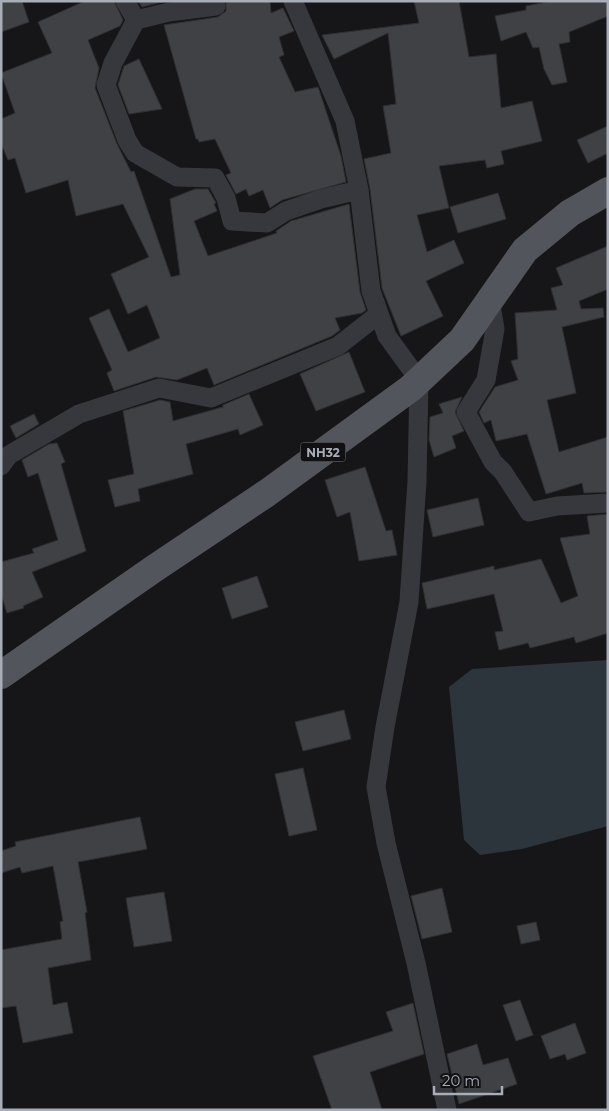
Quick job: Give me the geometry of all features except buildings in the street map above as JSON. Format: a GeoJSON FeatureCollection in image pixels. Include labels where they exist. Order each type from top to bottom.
{"type":"FeatureCollection","features":[{"type":"Feature","properties":{"kind":"main road","name":"NH32"},"geometry":{"type":"LineString","coordinates":[[1,674],[267,493],[419,380],[462,340],[525,250],[570,213],[608,192]]}},
{"type":"Feature","properties":{"kind":"street"},"geometry":{"type":"LineString","coordinates":[[125,1],[136,20]]}},
{"type":"Feature","properties":{"kind":"street"},"geometry":{"type":"LineString","coordinates":[[293,1],[345,121],[358,190],[371,291],[387,336],[419,380],[417,481],[409,602],[385,727],[376,787],[386,844],[416,963],[447,1110]]}},
{"type":"Feature","properties":{"kind":"street"},"geometry":{"type":"LineString","coordinates":[[216,6],[169,12],[136,20],[113,63],[106,85],[135,153],[177,177],[215,178],[226,198],[232,221],[268,224],[286,212],[321,198],[358,190]]}},
{"type":"Feature","properties":{"kind":"street"},"geometry":{"type":"LineString","coordinates":[[490,299],[495,328],[486,380],[466,412],[493,462],[504,472],[529,512],[557,506],[608,503]]}},
{"type":"Feature","properties":{"kind":"street"},"geometry":{"type":"LineString","coordinates":[[1,466],[9,455],[79,414],[158,388],[211,398],[338,346],[379,314]]}},
{"type":"Feature","properties":{"kind":"shaded area"},"geometry":{"type":"Polygon","coordinates":[[[608,660],[608,826],[522,849],[480,855],[464,840],[449,687],[472,669],[608,660]]]}}]}
